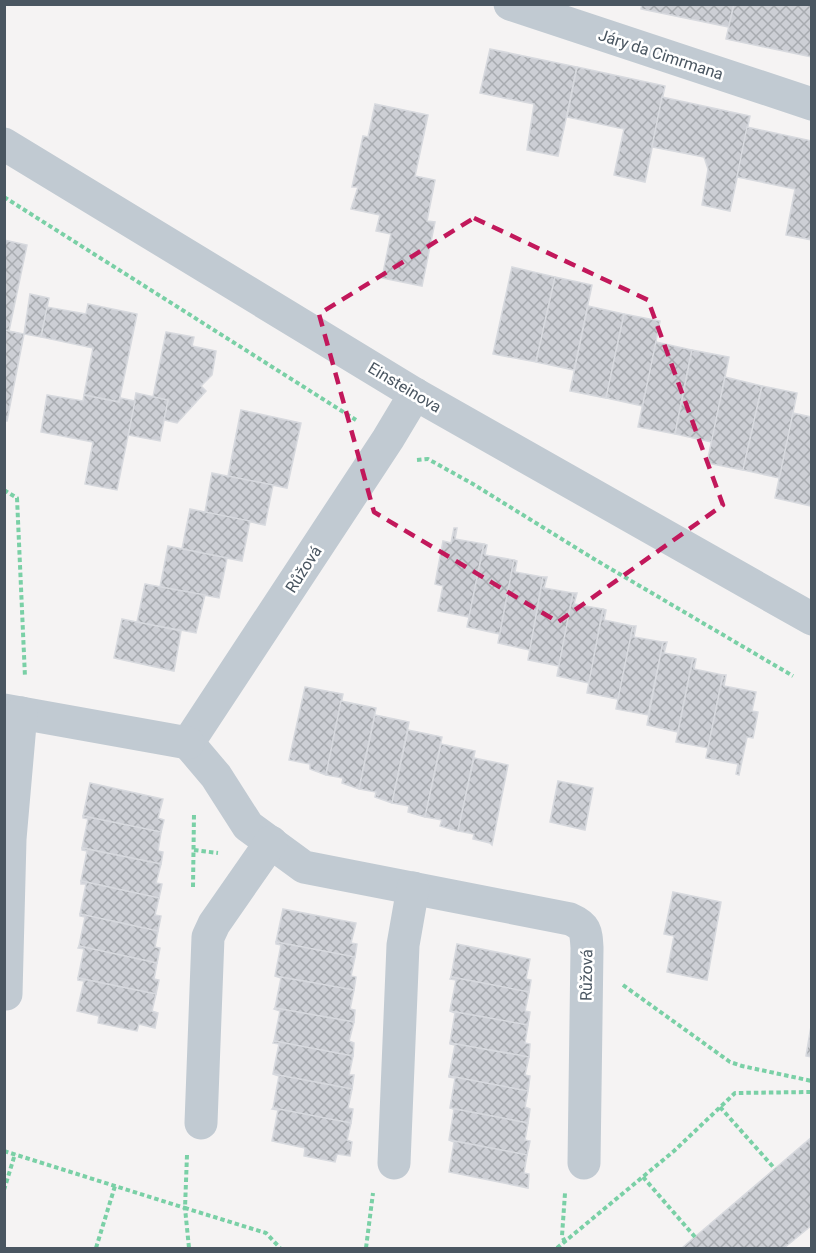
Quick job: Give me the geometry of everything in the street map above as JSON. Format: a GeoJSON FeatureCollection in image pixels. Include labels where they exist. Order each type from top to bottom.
{"type":"FeatureCollection","features":[{"type":"Feature","properties":{"kind":"street","name":"Járy da Cimrmana"},"geometry":{"type":"LineString","coordinates":[[510,4],[812,104]]}},
{"type":"Feature","properties":{"kind":"street","name":"Einsteinova"},"geometry":{"type":"LineString","coordinates":[[4,144],[415,394],[812,620]]}},
{"type":"Feature","properties":{"kind":"street","name":"Růžová"},"geometry":{"type":"LineString","coordinates":[[415,394],[189,743],[216,776],[248,826],[304,867],[570,918],[580,923],[586,933],[575,1174]]}},
{"type":"Feature","properties":{"kind":"street"},"geometry":{"type":"LineString","coordinates":[[6,994],[10,839],[17,703],[189,743]]}},
{"type":"Feature","properties":{"kind":"street"},"geometry":{"type":"LineString","coordinates":[[201,1123],[208,936],[271,842]]}},
{"type":"Feature","properties":{"kind":"street"},"geometry":{"type":"LineString","coordinates":[[394,1163],[403,945],[413,888]]}},
{"type":"Feature","properties":{"kind":"path"},"geometry":{"type":"LineString","coordinates":[[4,197],[360,422]]}},
{"type":"Feature","properties":{"kind":"path"},"geometry":{"type":"LineString","coordinates":[[416,460],[428,459],[473,484],[594,559],[793,675]]}},
{"type":"Feature","properties":{"kind":"path"},"geometry":{"type":"LineString","coordinates":[[4,490],[17,498],[17,703]]}},
{"type":"Feature","properties":{"kind":"path"},"geometry":{"type":"LineString","coordinates":[[194,850],[224,853]]}},
{"type":"Feature","properties":{"kind":"path"},"geometry":{"type":"LineString","coordinates":[[621,984],[730,1062],[812,1081]]}},
{"type":"Feature","properties":{"kind":"path"},"geometry":{"type":"LineString","coordinates":[[557,1248],[674,1151],[735,1092],[812,1092]]}},
{"type":"Feature","properties":{"kind":"path"},"geometry":{"type":"LineString","coordinates":[[720,1107],[775,1169]]}},
{"type":"Feature","properties":{"kind":"path"},"geometry":{"type":"LineString","coordinates":[[4,1151],[266,1233],[280,1248]]}},
{"type":"Feature","properties":{"kind":"path"},"geometry":{"type":"LineString","coordinates":[[4,1190],[15,1154]]}},
{"type":"Feature","properties":{"kind":"path"},"geometry":{"type":"LineString","coordinates":[[563,1245],[562,1236],[575,1174]]}},
{"type":"Feature","properties":{"kind":"path"},"geometry":{"type":"LineString","coordinates":[[643,1177],[696,1237]]}},
{"type":"Feature","properties":{"kind":"path"},"geometry":{"type":"LineString","coordinates":[[96,1248],[115,1186]]}},
{"type":"Feature","properties":{"kind":"path"},"geometry":{"type":"LineString","coordinates":[[185,1208],[189,1248]]}},
{"type":"Feature","properties":{"kind":"highlighted area"},"geometry":{"type":"Polygon","coordinates":[[[474,218],[648,300],[723,505],[558,622],[374,512],[319,314],[474,218]]]}},
{"type":"Feature","properties":{"kind":"building"},"geometry":{"type":"Polygon","coordinates":[[[642,4],[734,4],[729,27],[641,9],[642,4]]]}},
{"type":"Feature","properties":{"kind":"building"},"geometry":{"type":"Polygon","coordinates":[[[734,4],[812,4],[812,57],[726,39],[734,4]]]}},
{"type":"Feature","properties":{"kind":"building"},"geometry":{"type":"Polygon","coordinates":[[[490,49],[577,67],[558,156],[527,150],[534,104],[480,93],[490,49]]]}},
{"type":"Feature","properties":{"kind":"building"},"geometry":{"type":"Polygon","coordinates":[[[577,67],[665,86],[645,182],[614,175],[624,129],[567,117],[577,67]]]}},
{"type":"Feature","properties":{"kind":"building"},"geometry":{"type":"Polygon","coordinates":[[[662,97],[750,116],[730,211],[702,205],[708,169],[704,157],[652,147],[662,97]]]}},
{"type":"Feature","properties":{"kind":"building"},"geometry":{"type":"Polygon","coordinates":[[[375,104],[428,115],[415,176],[435,180],[427,221],[435,222],[422,286],[382,278],[391,234],[376,231],[380,215],[351,209],[358,187],[352,187],[363,136],[368,137],[375,104]]]}},
{"type":"Feature","properties":{"kind":"building"},"geometry":{"type":"Polygon","coordinates":[[[747,127],[812,141],[812,240],[786,235],[795,189],[737,177],[747,127]]]}},
{"type":"Feature","properties":{"kind":"building"},"geometry":{"type":"Polygon","coordinates":[[[4,240],[27,245],[9,331],[4,330],[4,240]]]}},
{"type":"Feature","properties":{"kind":"building"},"geometry":{"type":"Polygon","coordinates":[[[512,267],[555,277],[536,362],[493,354],[512,267]]]}},
{"type":"Feature","properties":{"kind":"building"},"geometry":{"type":"Polygon","coordinates":[[[555,277],[592,285],[574,370],[536,362],[555,277]]]}},
{"type":"Feature","properties":{"kind":"building"},"geometry":{"type":"Polygon","coordinates":[[[30,294],[49,298],[41,337],[24,334],[30,294]]]}},
{"type":"Feature","properties":{"kind":"building"},"geometry":{"type":"Polygon","coordinates":[[[88,304],[137,314],[119,402],[84,395],[93,348],[41,337],[47,307],[86,314],[88,304]]]}},
{"type":"Feature","properties":{"kind":"building"},"geometry":{"type":"Polygon","coordinates":[[[588,306],[624,314],[606,398],[570,391],[588,306]]]}},
{"type":"Feature","properties":{"kind":"building"},"geometry":{"type":"Polygon","coordinates":[[[624,314],[660,321],[643,406],[606,398],[624,314]]]}},
{"type":"Feature","properties":{"kind":"building"},"geometry":{"type":"Polygon","coordinates":[[[4,330],[24,334],[7,421],[4,421],[4,330]]]}},
{"type":"Feature","properties":{"kind":"building"},"geometry":{"type":"Polygon","coordinates":[[[166,332],[194,337],[192,346],[216,351],[212,375],[201,386],[206,391],[177,423],[164,420],[168,400],[153,397],[166,332]]]}},
{"type":"Feature","properties":{"kind":"building"},"geometry":{"type":"Polygon","coordinates":[[[656,342],[692,350],[675,434],[638,427],[656,342]]]}},
{"type":"Feature","properties":{"kind":"building"},"geometry":{"type":"Polygon","coordinates":[[[692,350],[729,357],[712,442],[675,434],[692,350]]]}},
{"type":"Feature","properties":{"kind":"building"},"geometry":{"type":"Polygon","coordinates":[[[725,377],[762,386],[743,470],[707,463],[725,377]]]}},
{"type":"Feature","properties":{"kind":"building"},"geometry":{"type":"Polygon","coordinates":[[[762,386],[797,393],[780,478],[743,470],[762,386]]]}},
{"type":"Feature","properties":{"kind":"building"},"geometry":{"type":"Polygon","coordinates":[[[136,393],[168,400],[160,441],[128,435],[136,393]]]}},
{"type":"Feature","properties":{"kind":"building"},"geometry":{"type":"Polygon","coordinates":[[[47,395],[83,401],[84,395],[119,402],[120,398],[135,401],[117,490],[85,484],[93,442],[41,432],[47,395]]]}},
{"type":"Feature","properties":{"kind":"building"},"geometry":{"type":"Polygon","coordinates":[[[241,410],[301,423],[287,488],[228,476],[241,410]]]}},
{"type":"Feature","properties":{"kind":"building"},"geometry":{"type":"Polygon","coordinates":[[[793,413],[812,417],[811,506],[775,498],[793,413]]]}},
{"type":"Feature","properties":{"kind":"building"},"geometry":{"type":"Polygon","coordinates":[[[212,473],[273,485],[265,525],[205,512],[212,473]]]}},
{"type":"Feature","properties":{"kind":"building"},"geometry":{"type":"Polygon","coordinates":[[[190,509],[250,521],[242,561],[182,549],[190,509]]]}},
{"type":"Feature","properties":{"kind":"building"},"geometry":{"type":"Polygon","coordinates":[[[454,528],[457,528],[455,539],[484,544],[469,617],[438,611],[443,586],[435,584],[443,541],[451,543],[454,528]]]}},
{"type":"Feature","properties":{"kind":"building"},"geometry":{"type":"Polygon","coordinates":[[[484,544],[487,545],[485,555],[514,560],[500,634],[467,627],[484,544]]]}},
{"type":"Feature","properties":{"kind":"building"},"geometry":{"type":"Polygon","coordinates":[[[168,546],[227,558],[219,598],[160,587],[168,546]]]}},
{"type":"Feature","properties":{"kind":"building"},"geometry":{"type":"Polygon","coordinates":[[[514,560],[517,561],[515,572],[543,577],[530,650],[498,643],[514,560]]]}},
{"type":"Feature","properties":{"kind":"building"},"geometry":{"type":"Polygon","coordinates":[[[543,577],[547,577],[544,588],[573,593],[559,666],[528,660],[543,577]]]}},
{"type":"Feature","properties":{"kind":"building"},"geometry":{"type":"Polygon","coordinates":[[[145,584],[205,595],[196,633],[137,622],[145,584]]]}},
{"type":"Feature","properties":{"kind":"building"},"geometry":{"type":"Polygon","coordinates":[[[573,593],[577,593],[574,604],[603,609],[589,683],[557,676],[573,593]]]}},
{"type":"Feature","properties":{"kind":"building"},"geometry":{"type":"Polygon","coordinates":[[[603,609],[606,610],[604,620],[633,626],[618,699],[587,693],[603,609]]]}},
{"type":"Feature","properties":{"kind":"building"},"geometry":{"type":"Polygon","coordinates":[[[122,619],[181,631],[174,671],[114,658],[122,619]]]}},
{"type":"Feature","properties":{"kind":"building"},"geometry":{"type":"Polygon","coordinates":[[[633,626],[636,626],[634,637],[663,642],[648,715],[616,709],[633,626]]]}},
{"type":"Feature","properties":{"kind":"building"},"geometry":{"type":"Polygon","coordinates":[[[663,642],[667,642],[664,653],[693,658],[678,732],[647,725],[663,642]]]}},
{"type":"Feature","properties":{"kind":"building"},"geometry":{"type":"Polygon","coordinates":[[[693,658],[696,659],[694,669],[723,675],[708,748],[676,742],[693,658]]]}},
{"type":"Feature","properties":{"kind":"building"},"geometry":{"type":"Polygon","coordinates":[[[723,675],[726,675],[724,686],[756,692],[752,711],[758,712],[753,738],[747,737],[739,775],[736,774],[738,764],[706,758],[723,675]]]}},
{"type":"Feature","properties":{"kind":"building"},"geometry":{"type":"Polygon","coordinates":[[[305,687],[343,694],[326,775],[310,769],[310,764],[289,760],[305,687]]]}},
{"type":"Feature","properties":{"kind":"building"},"geometry":{"type":"Polygon","coordinates":[[[341,701],[376,708],[359,789],[342,783],[343,778],[326,775],[341,701]]]}},
{"type":"Feature","properties":{"kind":"building"},"geometry":{"type":"Polygon","coordinates":[[[375,715],[409,722],[392,803],[375,797],[376,792],[359,789],[375,715]]]}},
{"type":"Feature","properties":{"kind":"building"},"geometry":{"type":"Polygon","coordinates":[[[408,730],[442,737],[425,817],[408,812],[409,806],[392,803],[408,730]]]}},
{"type":"Feature","properties":{"kind":"building"},"geometry":{"type":"Polygon","coordinates":[[[441,744],[475,751],[458,831],[440,826],[442,820],[425,817],[441,744]]]}},
{"type":"Feature","properties":{"kind":"building"},"geometry":{"type":"Polygon","coordinates":[[[474,758],[508,765],[492,845],[473,839],[474,834],[458,831],[474,758]]]}},
{"type":"Feature","properties":{"kind":"building"},"geometry":{"type":"Polygon","coordinates":[[[558,781],[593,788],[585,830],[550,822],[558,781]]]}},
{"type":"Feature","properties":{"kind":"building"},"geometry":{"type":"Polygon","coordinates":[[[90,783],[163,799],[158,818],[164,820],[161,832],[83,816],[90,783]]]}},
{"type":"Feature","properties":{"kind":"building"},"geometry":{"type":"Polygon","coordinates":[[[83,816],[161,832],[158,851],[163,852],[161,864],[82,848],[88,819],[83,816]]]}},
{"type":"Feature","properties":{"kind":"building"},"geometry":{"type":"Polygon","coordinates":[[[82,848],[161,864],[156,883],[162,884],[159,898],[81,881],[87,851],[82,848]]]}},
{"type":"Feature","properties":{"kind":"building"},"geometry":{"type":"Polygon","coordinates":[[[81,881],[159,898],[155,915],[161,916],[158,931],[80,914],[86,884],[81,884],[81,881]]]}},
{"type":"Feature","properties":{"kind":"building"},"geometry":{"type":"Polygon","coordinates":[[[673,892],[721,902],[707,980],[667,972],[674,936],[664,934],[673,892]]]}},
{"type":"Feature","properties":{"kind":"building"},"geometry":{"type":"Polygon","coordinates":[[[283,909],[356,923],[351,943],[357,944],[355,957],[276,942],[283,909]]]}},
{"type":"Feature","properties":{"kind":"building"},"geometry":{"type":"Polygon","coordinates":[[[80,914],[158,931],[155,947],[160,948],[157,963],[79,946],[85,917],[80,914]]]}},
{"type":"Feature","properties":{"kind":"building"},"geometry":{"type":"Polygon","coordinates":[[[276,942],[355,957],[351,976],[356,977],[354,990],[275,976],[281,945],[276,942]]]}},
{"type":"Feature","properties":{"kind":"building"},"geometry":{"type":"Polygon","coordinates":[[[457,944],[530,959],[526,979],[531,980],[529,992],[451,977],[457,944]]]}},
{"type":"Feature","properties":{"kind":"building"},"geometry":{"type":"Polygon","coordinates":[[[79,946],[157,963],[154,979],[159,980],[156,994],[78,978],[84,949],[78,948],[79,946]]]}},
{"type":"Feature","properties":{"kind":"building"},"geometry":{"type":"Polygon","coordinates":[[[275,976],[354,990],[350,1009],[355,1010],[354,1022],[275,1008],[281,978],[275,976]]]}},
{"type":"Feature","properties":{"kind":"building"},"geometry":{"type":"Polygon","coordinates":[[[451,977],[529,992],[525,1011],[530,1012],[528,1025],[450,1011],[456,980],[450,979],[451,977]]]}},
{"type":"Feature","properties":{"kind":"building"},"geometry":{"type":"Polygon","coordinates":[[[78,978],[156,994],[152,1011],[158,1013],[155,1028],[139,1024],[137,1031],[98,1023],[99,1016],[77,1011],[84,981],[78,978]]]}},
{"type":"Feature","properties":{"kind":"building"},"geometry":{"type":"Polygon","coordinates":[[[275,1008],[354,1022],[349,1041],[354,1043],[353,1056],[274,1041],[280,1011],[275,1008]]]}},
{"type":"Feature","properties":{"kind":"building"},"geometry":{"type":"Polygon","coordinates":[[[450,1011],[528,1025],[525,1043],[530,1044],[529,1057],[450,1043],[455,1013],[450,1011]]]}},
{"type":"Feature","properties":{"kind":"building"},"geometry":{"type":"Polygon","coordinates":[[[812,1020],[812,1057],[806,1056],[812,1020]]]}},
{"type":"Feature","properties":{"kind":"building"},"geometry":{"type":"Polygon","coordinates":[[[274,1041],[353,1056],[349,1075],[354,1075],[352,1089],[273,1074],[279,1044],[273,1043],[274,1041]]]}},
{"type":"Feature","properties":{"kind":"building"},"geometry":{"type":"Polygon","coordinates":[[[450,1043],[529,1057],[525,1075],[530,1076],[528,1091],[449,1076],[455,1045],[450,1043]]]}},
{"type":"Feature","properties":{"kind":"building"},"geometry":{"type":"Polygon","coordinates":[[[273,1074],[352,1089],[348,1108],[353,1109],[351,1123],[273,1108],[279,1076],[273,1074]]]}},
{"type":"Feature","properties":{"kind":"building"},"geometry":{"type":"Polygon","coordinates":[[[449,1076],[528,1091],[525,1107],[530,1109],[528,1123],[450,1108],[455,1078],[449,1076]]]}},
{"type":"Feature","properties":{"kind":"building"},"geometry":{"type":"Polygon","coordinates":[[[273,1108],[351,1123],[347,1140],[352,1142],[350,1156],[337,1154],[335,1162],[304,1156],[305,1148],[272,1141],[278,1110],[273,1108]]]}},
{"type":"Feature","properties":{"kind":"building"},"geometry":{"type":"Polygon","coordinates":[[[450,1108],[528,1123],[525,1140],[530,1141],[527,1155],[449,1140],[454,1109],[450,1108]]]}},
{"type":"Feature","properties":{"kind":"building"},"geometry":{"type":"Polygon","coordinates":[[[812,1137],[812,1225],[784,1248],[682,1248],[812,1137]]]}},
{"type":"Feature","properties":{"kind":"building"},"geometry":{"type":"Polygon","coordinates":[[[449,1140],[527,1155],[524,1173],[529,1174],[528,1188],[449,1172],[454,1142],[449,1140]]]}}]}
